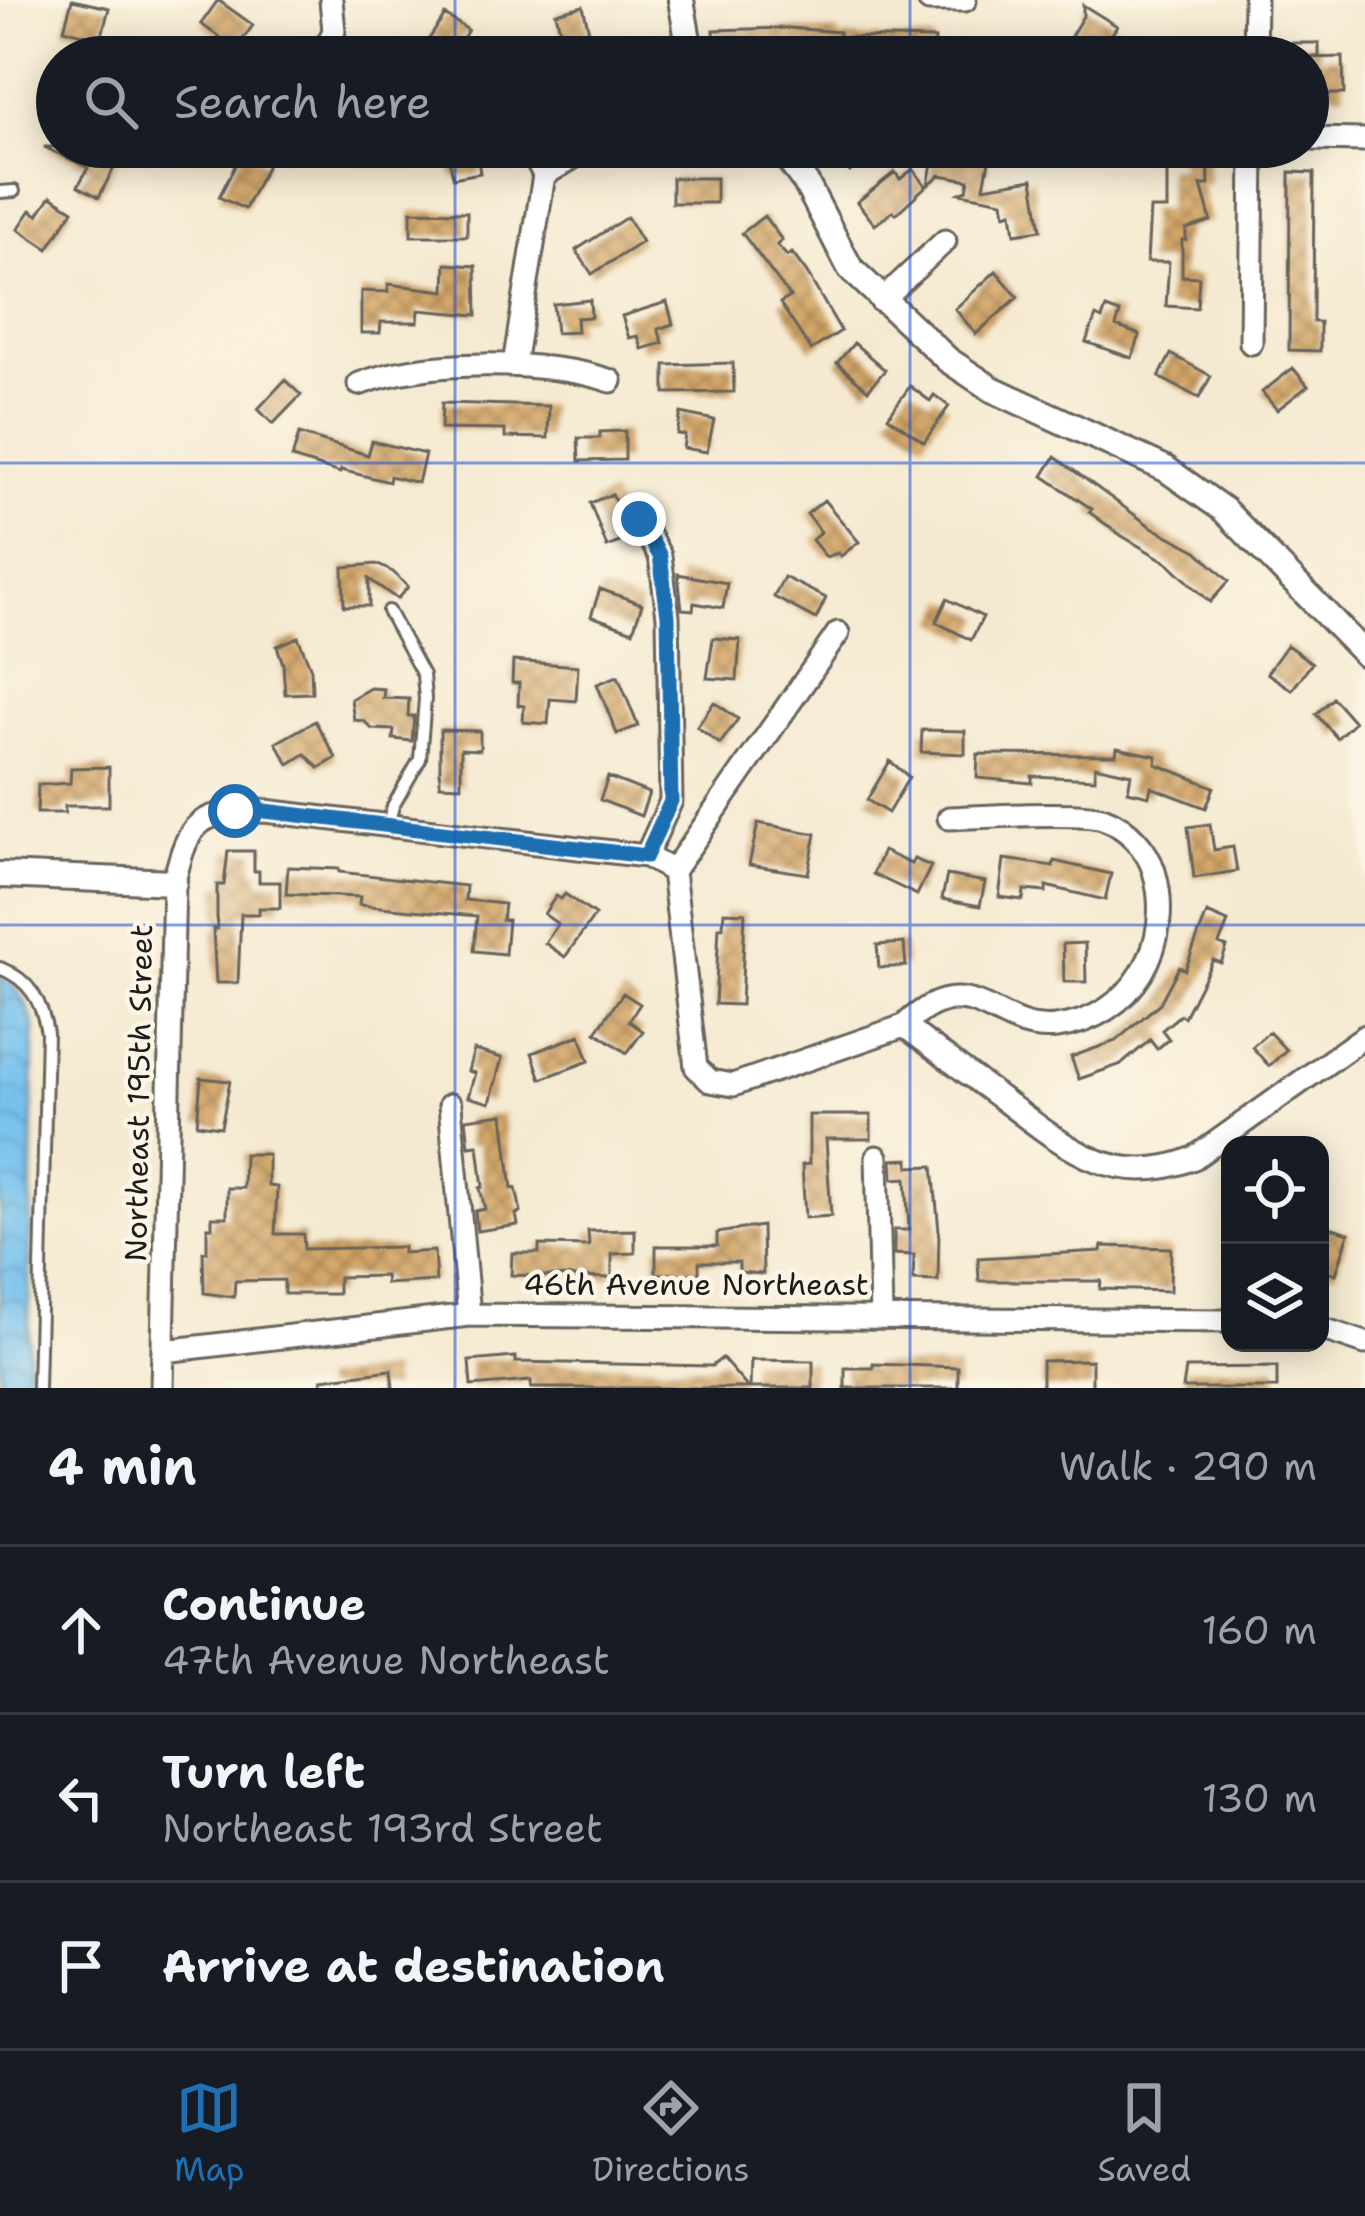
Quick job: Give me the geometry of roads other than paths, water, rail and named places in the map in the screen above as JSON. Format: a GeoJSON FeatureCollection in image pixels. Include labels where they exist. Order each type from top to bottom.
{"type":"FeatureCollection","features":[{"type":"Feature","properties":{"kind":"street"},"geometry":{"type":"LineString","coordinates":[[331,0],[332,36]]}},
{"type":"Feature","properties":{"kind":"street"},"geometry":{"type":"LineString","coordinates":[[681,0],[688,36]]}},
{"type":"Feature","properties":{"kind":"street"},"geometry":{"type":"LineString","coordinates":[[929,0],[965,0]]}},
{"type":"Feature","properties":{"kind":"street"},"geometry":{"type":"LineString","coordinates":[[1254,36],[1255,0]]}},
{"type":"Feature","properties":{"kind":"street"},"geometry":{"type":"LineString","coordinates":[[1329,139],[1365,140]]}},
{"type":"Feature","properties":{"kind":"street"},"geometry":{"type":"LineString","coordinates":[[514,365],[544,175],[540,168]]}},
{"type":"Feature","properties":{"kind":"street"},"geometry":{"type":"LineString","coordinates":[[544,175],[556,168]]}},
{"type":"Feature","properties":{"kind":"street"},"geometry":{"type":"LineString","coordinates":[[795,168],[850,268],[948,360],[992,389],[1166,469],[1224,510],[1365,654]]}},
{"type":"Feature","properties":{"kind":"street"},"geometry":{"type":"LineString","coordinates":[[1251,343],[1253,168]]}},
{"type":"Feature","properties":{"kind":"street"},"geometry":{"type":"LineString","coordinates":[[881,301],[945,241]]}},
{"type":"Feature","properties":{"kind":"street"},"geometry":{"type":"LineString","coordinates":[[359,384],[388,372],[514,365],[579,370],[611,381]]}},
{"type":"Feature","properties":{"kind":"street"},"geometry":{"type":"LineString","coordinates":[[639,519],[660,556],[668,616],[671,801],[646,856]]}},
{"type":"Feature","properties":{"kind":"street"},"geometry":{"type":"LineString","coordinates":[[838,633],[673,872],[696,1067],[710,1081],[733,1085],[904,1026],[925,1006],[958,998],[994,1007],[1026,1024],[1053,1028],[1113,1005],[1141,978],[1159,940],[1163,901],[1150,860],[1130,834],[1103,817],[949,818]]}},
{"type":"Feature","properties":{"kind":"street","name":"Northeast 195th Street"},"geometry":{"type":"LineString","coordinates":[[162,1388],[173,882],[184,838],[212,813],[265,811],[388,825]]}},
{"type":"Feature","properties":{"kind":"street"},"geometry":{"type":"LineString","coordinates":[[388,825],[646,856],[673,872]]}},
{"type":"Feature","properties":{"kind":"street"},"geometry":{"type":"LineString","coordinates":[[0,874],[173,882]]}},
{"type":"Feature","properties":{"kind":"street"},"geometry":{"type":"LineString","coordinates":[[904,1026],[1066,1148],[1100,1163],[1134,1170],[1167,1169],[1194,1158],[1365,1036]]}},
{"type":"Feature","properties":{"kind":"street"},"geometry":{"type":"LineString","coordinates":[[450,1106],[469,1315]]}},
{"type":"Feature","properties":{"kind":"street"},"geometry":{"type":"LineString","coordinates":[[877,1157],[881,1316]]}},
{"type":"Feature","properties":{"kind":"street","name":"46th Avenue Northeast"},"geometry":{"type":"LineString","coordinates":[[164,1351],[469,1315],[1221,1321]]}},
{"type":"Feature","properties":{"kind":"street"},"geometry":{"type":"LineString","coordinates":[[1329,1331],[1365,1343]]}},
{"type":"Feature","properties":{"kind":"lane"},"geometry":{"type":"LineString","coordinates":[[388,610],[423,675],[425,699],[420,759],[393,806],[388,825]]}},
{"type":"Feature","properties":{"kind":"lane"},"geometry":{"type":"LineString","coordinates":[[0,968],[23,980],[35,994],[47,1033],[38,1388]]}},
{"type":"Feature","properties":{"kind":"water"},"geometry":{"type":"Polygon","coordinates":[[[0,977],[23,998],[34,1028],[28,1388],[0,1388],[0,977]]]}}]}
